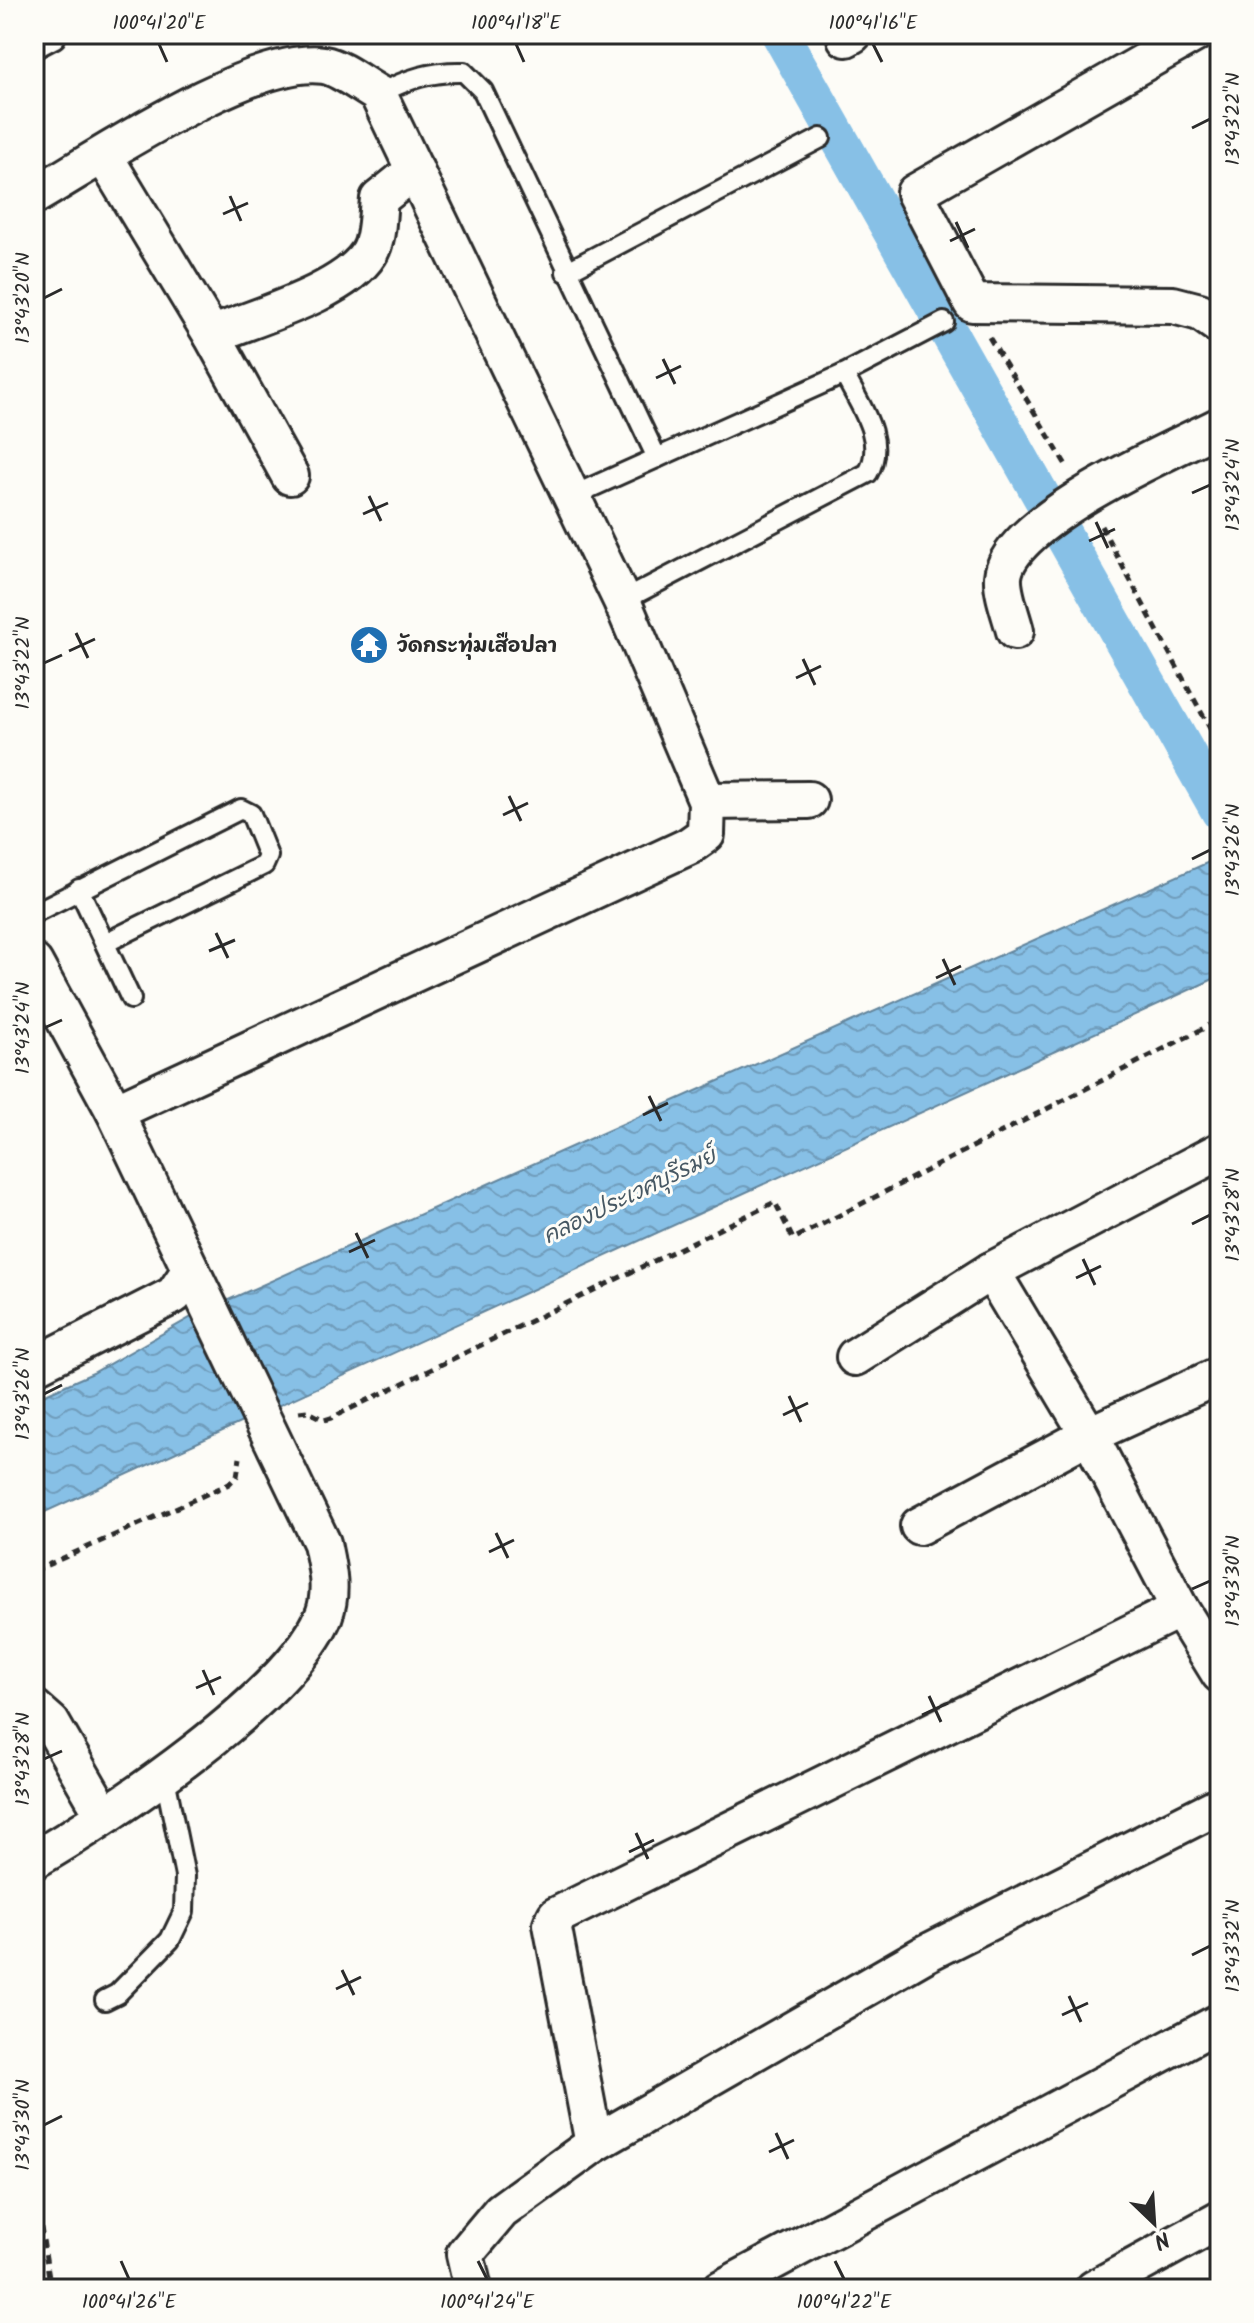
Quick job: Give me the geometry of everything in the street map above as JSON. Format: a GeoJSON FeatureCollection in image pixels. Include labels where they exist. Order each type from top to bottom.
{"type":"FeatureCollection","features":[{"type":"Feature","properties":{"kind":"street"},"geometry":{"type":"LineString","coordinates":[[1194,34],[915,193],[972,303],[1173,305],[1200,312],[1220,326]]}},
{"type":"Feature","properties":{"kind":"street"},"geometry":{"type":"LineString","coordinates":[[34,196],[202,100],[280,68],[325,65],[378,94],[622,601],[707,801],[706,834],[689,846],[115,1112]]}},
{"type":"Feature","properties":{"kind":"street"},"geometry":{"type":"LineString","coordinates":[[104,156],[212,335],[290,476]]}},
{"type":"Feature","properties":{"kind":"street"},"geometry":{"type":"LineString","coordinates":[[212,335],[330,286],[354,269],[370,252],[379,199],[391,186],[415,170]]}},
{"type":"Feature","properties":{"kind":"street"},"geometry":{"type":"LineString","coordinates":[[1015,631],[1003,578],[1008,560],[1053,516],[1118,477],[1220,426]]}},
{"type":"Feature","properties":{"kind":"street"},"geometry":{"type":"LineString","coordinates":[[707,801],[809,800]]}},
{"type":"Feature","properties":{"kind":"street"},"geometry":{"type":"LineString","coordinates":[[34,963],[115,1112],[322,1543],[330,1576],[324,1614],[299,1654],[236,1718],[164,1773],[34,1860]]}},
{"type":"Feature","properties":{"kind":"street"},"geometry":{"type":"LineString","coordinates":[[855,1357],[991,1271],[1220,1151]]}},
{"type":"Feature","properties":{"kind":"street"},"geometry":{"type":"LineString","coordinates":[[991,1271],[1089,1435],[1180,1609],[1220,1674]]}},
{"type":"Feature","properties":{"kind":"street"},"geometry":{"type":"LineString","coordinates":[[34,1366],[174,1295],[193,1279]]}},
{"type":"Feature","properties":{"kind":"street"},"geometry":{"type":"LineString","coordinates":[[919,1526],[1089,1435],[1219,1377]]}},
{"type":"Feature","properties":{"kind":"street"},"geometry":{"type":"LineString","coordinates":[[594,2144],[552,1924],[556,1916],[1180,1609]]}},
{"type":"Feature","properties":{"kind":"street"},"geometry":{"type":"LineString","coordinates":[[34,1708],[51,1723],[104,1815]]}},
{"type":"Feature","properties":{"kind":"street"},"geometry":{"type":"LineString","coordinates":[[473,2289],[465,2254],[471,2244],[501,2211],[594,2144],[923,1955],[1220,1805]]}},
{"type":"Feature","properties":{"kind":"street"},"geometry":{"type":"LineString","coordinates":[[721,2289],[1220,2022]]}},
{"type":"Feature","properties":{"kind":"street"},"geometry":{"type":"LineString","coordinates":[[1094,2289],[1220,2220]]}},
{"type":"Feature","properties":{"kind":"lane"},"geometry":{"type":"LineString","coordinates":[[34,49],[55,38]]}},
{"type":"Feature","properties":{"kind":"lane"},"geometry":{"type":"LineString","coordinates":[[378,94],[410,77],[438,72],[464,72],[483,91],[566,272],[657,458]]}},
{"type":"Feature","properties":{"kind":"lane"},"geometry":{"type":"LineString","coordinates":[[566,272],[821,138]]}},
{"type":"Feature","properties":{"kind":"lane"},"geometry":{"type":"LineString","coordinates":[[572,496],[844,374],[944,322]]}},
{"type":"Feature","properties":{"kind":"lane"},"geometry":{"type":"LineString","coordinates":[[622,601],[868,473],[876,460],[872,431],[844,374]]}},
{"type":"Feature","properties":{"kind":"lane"},"geometry":{"type":"LineString","coordinates":[[34,913],[241,809],[251,814],[268,856],[264,865],[105,943]]}},
{"type":"Feature","properties":{"kind":"lane"},"geometry":{"type":"LineString","coordinates":[[79,889],[131,999]]}},
{"type":"Feature","properties":{"kind":"lane"},"geometry":{"type":"LineString","coordinates":[[105,2000],[117,1994],[170,1940],[184,1911],[185,1876],[164,1773]]}},
{"type":"Feature","properties":{"kind":"path"},"geometry":{"type":"LineString","coordinates":[[286,1419],[307,1411],[324,1420],[331,1418],[775,1202],[793,1239],[1220,1020]]}},
{"type":"Feature","properties":{"kind":"path"},"geometry":{"type":"LineString","coordinates":[[34,1571],[229,1484],[237,1476],[240,1452]]}},
{"type":"Feature","properties":{"kind":"path"},"geometry":{"type":"LineString","coordinates":[[34,2185],[51,2289]]}},
{"type":"Feature","properties":{"kind":"water","name":"คลองประเวศบุรีรมย์"},"geometry":{"type":"Polygon","coordinates":[[[1220,857],[1220,976],[34,1517],[34,1399],[93,1373],[197,1314],[1220,857]]]}},
{"type":"Feature","properties":{"kind":"waterway"},"geometry":{"type":"LineString","coordinates":[[780,34],[1220,812]]}},
{"type":"Feature","properties":{"kind":"place","name":"วัดกระทุ่มเสือปลา"},"geometry":{"type":"Point","coordinates":[369,645]}}]}
